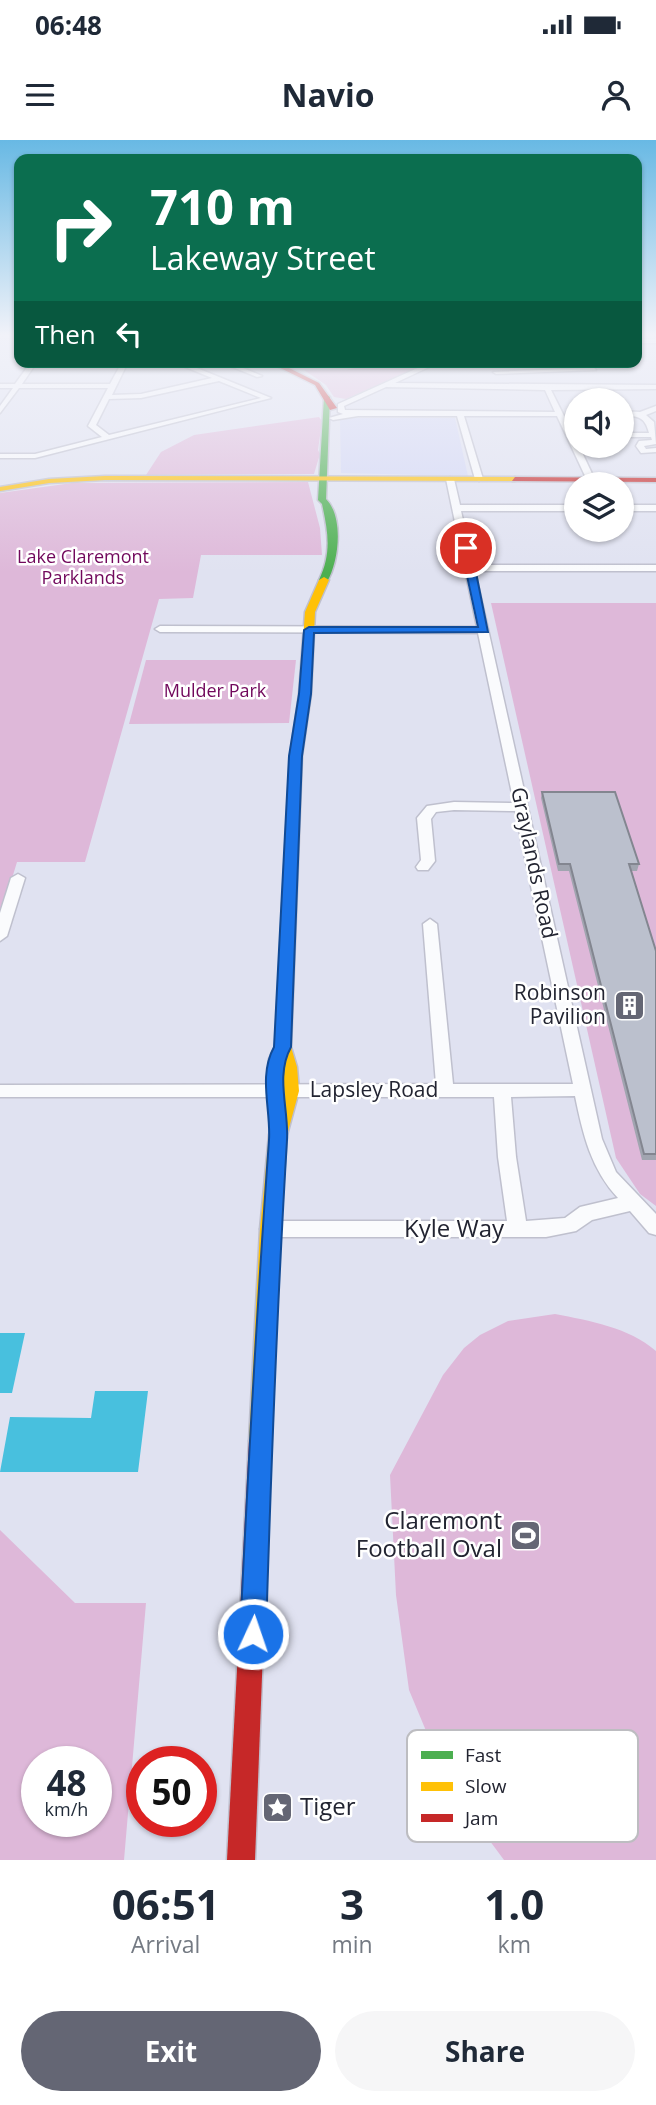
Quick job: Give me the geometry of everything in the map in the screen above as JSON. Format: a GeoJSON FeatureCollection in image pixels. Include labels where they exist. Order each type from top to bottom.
{"type":"FeatureCollection","features":[{"type":"Feature","properties":{"kind":"main road"},"geometry":{"type":"LineString","coordinates":[[241,1860],[270,1229],[278,1135],[285,1123],[281,1089],[289,1057],[283,1047],[296,756],[305,694],[313,599],[332,563],[336,547],[326,503],[330,500],[327,479],[331,413]]}},
{"type":"Feature","properties":{"kind":"main road"},"geometry":{"type":"LineString","coordinates":[[0,490],[77,479],[564,480]]}},
{"type":"Feature","properties":{"kind":"main road"},"geometry":{"type":"LineString","coordinates":[[634,480],[656,480]]}},
{"type":"Feature","properties":{"kind":"street"},"geometry":{"type":"LineString","coordinates":[[98,413],[92,426],[110,439]]}},
{"type":"Feature","properties":{"kind":"street"},"geometry":{"type":"LineString","coordinates":[[0,456],[35,456],[209,413]]}},
{"type":"Feature","properties":{"kind":"street"},"geometry":{"type":"LineString","coordinates":[[352,413],[561,414],[587,472]]}},
{"type":"Feature","properties":{"kind":"street"},"geometry":{"type":"LineString","coordinates":[[331,420],[358,414]]}},
{"type":"Feature","properties":{"kind":"street"},"geometry":{"type":"LineString","coordinates":[[460,414],[479,479]]}},
{"type":"Feature","properties":{"kind":"street"},"geometry":{"type":"LineString","coordinates":[[634,414],[641,414],[650,422],[655,440]]}},
{"type":"Feature","properties":{"kind":"street"},"geometry":{"type":"LineString","coordinates":[[634,437],[655,440]]}},
{"type":"Feature","properties":{"kind":"street"},"geometry":{"type":"LineString","coordinates":[[655,440],[640,446],[644,451],[656,450]]}},
{"type":"Feature","properties":{"kind":"street","name":"Graylands Road"},"geometry":{"type":"LineString","coordinates":[[450,479],[522,807],[580,1090],[593,1139],[609,1176],[656,1227]]}},
{"type":"Feature","properties":{"kind":"street"},"geometry":{"type":"LineString","coordinates":[[457,508],[564,508]]}},
{"type":"Feature","properties":{"kind":"street"},"geometry":{"type":"LineString","coordinates":[[634,508],[656,508]]}},
{"type":"Feature","properties":{"kind":"street"},"geometry":{"type":"LineString","coordinates":[[471,568],[656,568]]}},
{"type":"Feature","properties":{"kind":"street"},"geometry":{"type":"LineString","coordinates":[[160,629],[484,630]]}},
{"type":"Feature","properties":{"kind":"street"},"geometry":{"type":"LineString","coordinates":[[423,867],[428,861],[424,818],[432,809],[454,806],[522,807]]}},
{"type":"Feature","properties":{"kind":"street"},"geometry":{"type":"LineString","coordinates":[[0,936],[18,878]]}},
{"type":"Feature","properties":{"kind":"street"},"geometry":{"type":"LineString","coordinates":[[430,924],[445,1090]]}},
{"type":"Feature","properties":{"kind":"street"},"geometry":{"type":"LineString","coordinates":[[502,1090],[507,1157],[517,1229]]}},
{"type":"Feature","properties":{"kind":"street","name":"Lapsley Road"},"geometry":{"type":"LineString","coordinates":[[0,1091],[580,1090]]}},
{"type":"Feature","properties":{"kind":"street","name":"Kyle Way"},"geometry":{"type":"LineString","coordinates":[[270,1229],[517,1229],[569,1225],[587,1213],[632,1203]]}},
{"type":"Feature","properties":{"kind":"shaded area"},"geometry":{"type":"Polygon","coordinates":[[[455,418],[468,476],[341,473],[340,420],[455,418]]]}},
{"type":"Feature","properties":{"kind":"green space"},"geometry":{"type":"Polygon","coordinates":[[[319,417],[322,421],[318,450],[320,454],[314,474],[146,475],[161,452],[194,435],[319,417]]]}},
{"type":"Feature","properties":{"kind":"green space","name":"Lake Claremont Parklands"},"geometry":{"type":"Polygon","coordinates":[[[308,482],[320,528],[322,555],[201,555],[193,598],[159,599],[85,862],[17,862],[0,918],[0,493],[72,483],[308,482]]]}},
{"type":"Feature","properties":{"kind":"green space"},"geometry":{"type":"Polygon","coordinates":[[[491,603],[656,603],[656,1206],[640,1194],[616,1158],[491,603]]]}},
{"type":"Feature","properties":{"kind":"green space","name":"Mulder Park"},"geometry":{"type":"Polygon","coordinates":[[[146,660],[296,660],[289,723],[129,724],[146,660]]]}},
{"type":"Feature","properties":{"kind":"green space","name":"Claremont Football Oval"},"geometry":{"type":"Polygon","coordinates":[[[555,1314],[595,1322],[633,1336],[656,1351],[656,1860],[504,1860],[491,1842],[638,1842],[638,1730],[426,1730],[409,1690],[396,1595],[390,1475],[443,1375],[464,1348],[480,1335],[508,1321],[555,1314]]]}},
{"type":"Feature","properties":{"kind":"green space"},"geometry":{"type":"Polygon","coordinates":[[[0,1530],[75,1603],[146,1603],[134,1746],[126,1746],[124,1860],[0,1860],[0,1530]]]}},
{"type":"Feature","properties":{"kind":"water"},"geometry":{"type":"Polygon","coordinates":[[[0,1333],[25,1333],[12,1393],[0,1393],[0,1333]]]}},
{"type":"Feature","properties":{"kind":"water"},"geometry":{"type":"Polygon","coordinates":[[[95,1391],[148,1391],[138,1472],[0,1472],[10,1417],[91,1418],[95,1391]]]}},
{"type":"Feature","properties":{"kind":"building"},"geometry":{"type":"Polygon","coordinates":[[[542,792],[615,792],[639,864],[629,864],[656,951],[656,1154],[644,1154],[570,864],[559,864],[542,792]]]}},
{"type":"Feature","properties":{"kind":"traffic: fast"},"geometry":{"type":"LineString","coordinates":[[324,580],[334,550],[326,503],[322,500],[326,413]]}},
{"type":"Feature","properties":{"kind":"traffic: slow"},"geometry":{"type":"LineString","coordinates":[[0,489],[49,481],[105,478],[515,479]]}},
{"type":"Feature","properties":{"kind":"traffic: slow"},"geometry":{"type":"LineString","coordinates":[[277,1059],[283,1047],[296,756],[305,694],[310,612],[324,580]]}},
{"type":"Feature","properties":{"kind":"traffic: slow"},"geometry":{"type":"LineString","coordinates":[[260,1441],[270,1229],[278,1135],[290,1091],[289,1067],[283,1047]]}},
{"type":"Feature","properties":{"kind":"traffic: jam"},"geometry":{"type":"LineString","coordinates":[[515,479],[656,480]]}},
{"type":"Feature","properties":{"kind":"traffic: jam"},"geometry":{"type":"LineString","coordinates":[[241,1860],[260,1441]]}},
{"type":"Feature","properties":{"kind":"place","name":"Robinson Pavilion"},"geometry":{"type":"Point","coordinates":[629,1005]}},
{"type":"Feature","properties":{"kind":"place","name":"Claremont Football Oval"},"geometry":{"type":"Point","coordinates":[525,1535]}},
{"type":"Feature","properties":{"kind":"place","name":"Tiger"},"geometry":{"type":"Point","coordinates":[277,1807]}},
{"type":"Feature","properties":{"kind":"route"},"geometry":{"type":"LineString","coordinates":[[253,1634],[270,1229],[278,1135],[274,1122],[274,1103],[277,1057],[283,1047],[296,756],[305,694],[309,630],[484,630],[466,548]]}}]}
